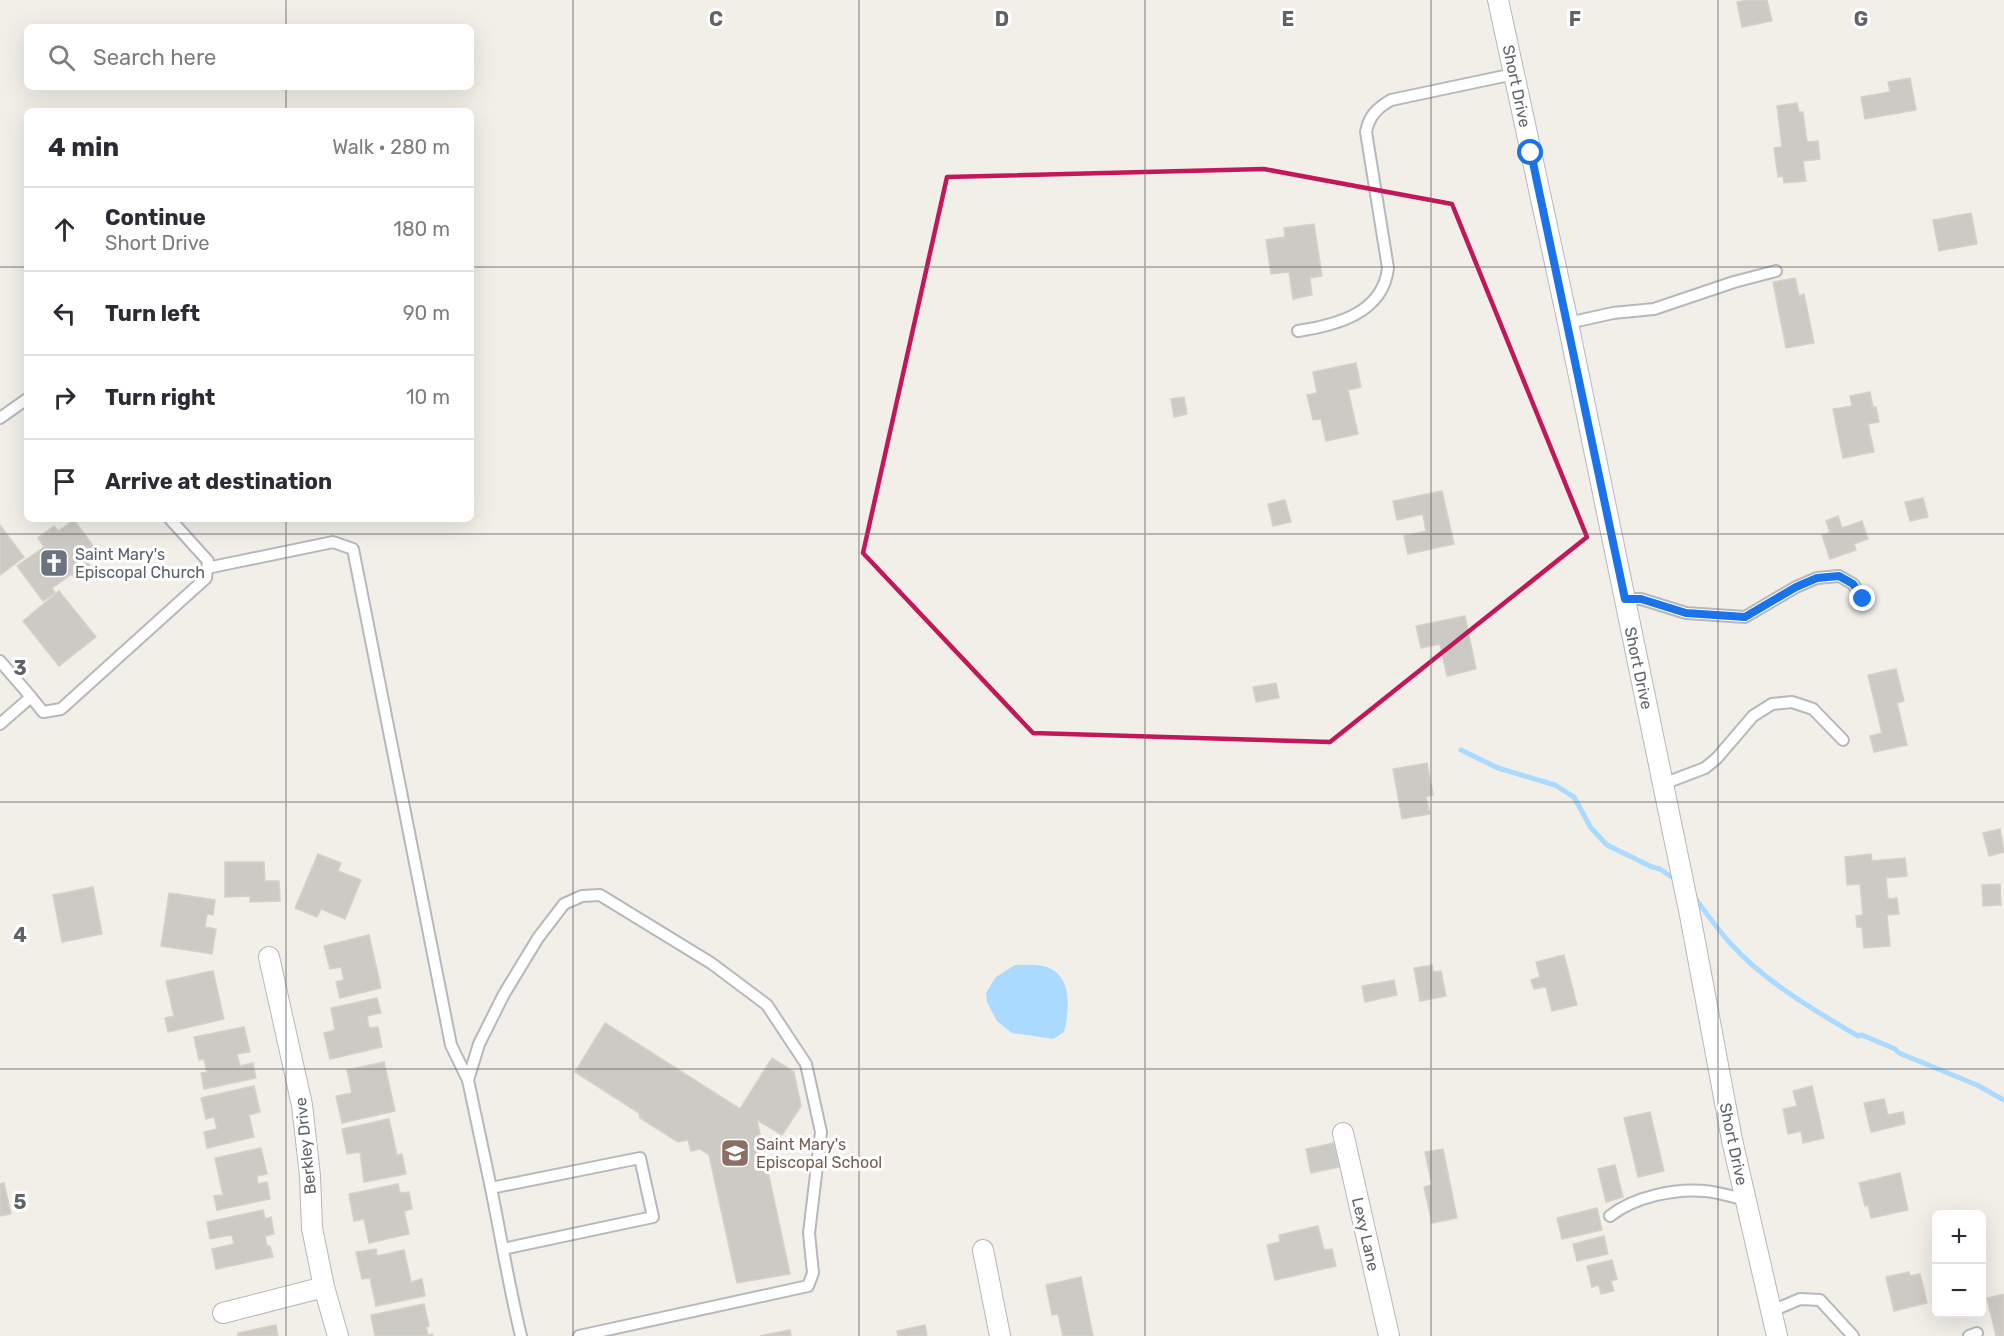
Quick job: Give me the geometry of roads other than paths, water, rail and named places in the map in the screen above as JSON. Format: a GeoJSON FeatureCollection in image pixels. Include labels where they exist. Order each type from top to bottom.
{"type":"FeatureCollection","features":[{"type":"Feature","properties":{"kind":"street","name":"Short Drive"},"geometry":{"type":"LineString","coordinates":[[1498,0],[1568,323],[1690,915],[1732,1140],[1777,1336]]}},
{"type":"Feature","properties":{"kind":"street","name":"Berkley Drive"},"geometry":{"type":"LineString","coordinates":[[270,957],[302,1105],[310,1176],[312,1227],[324,1287],[338,1336]]}},
{"type":"Feature","properties":{"kind":"street","name":"Lexy Lane"},"geometry":{"type":"LineString","coordinates":[[1343,1133],[1389,1336]]}},
{"type":"Feature","properties":{"kind":"street"},"geometry":{"type":"LineString","coordinates":[[983,1250],[1000,1336]]}},
{"type":"Feature","properties":{"kind":"street"},"geometry":{"type":"LineString","coordinates":[[223,1313],[324,1287]]}},
{"type":"Feature","properties":{"kind":"lane"},"geometry":{"type":"LineString","coordinates":[[1298,332],[1359,314],[1375,300],[1384,286],[1388,268],[1366,132],[1368,121],[1376,110],[1390,100],[1514,74]]}},
{"type":"Feature","properties":{"kind":"lane"},"geometry":{"type":"LineString","coordinates":[[1568,323],[1613,313],[1654,309],[1734,282],[1776,271]]}},
{"type":"Feature","properties":{"kind":"lane"},"geometry":{"type":"LineString","coordinates":[[0,418],[24,401]]}},
{"type":"Feature","properties":{"kind":"lane"},"geometry":{"type":"LineString","coordinates":[[0,661],[43,712],[61,709],[206,578],[208,561],[173,522]]}},
{"type":"Feature","properties":{"kind":"lane"},"geometry":{"type":"LineString","coordinates":[[207,568],[333,542],[353,549],[451,1045],[468,1080],[521,1336]]}},
{"type":"Feature","properties":{"kind":"lane"},"geometry":{"type":"LineString","coordinates":[[1625,599],[1641,599],[1686,613],[1745,617],[1796,587],[1817,578],[1839,576],[1853,584],[1863,599]]}},
{"type":"Feature","properties":{"kind":"lane"},"geometry":{"type":"LineString","coordinates":[[0,724],[31,697]]}},
{"type":"Feature","properties":{"kind":"lane"},"geometry":{"type":"LineString","coordinates":[[1663,784],[1705,768],[1718,758],[1753,716],[1772,704],[1792,702],[1813,709],[1843,740]]}},
{"type":"Feature","properties":{"kind":"lane"},"geometry":{"type":"LineString","coordinates":[[468,1080],[479,1044],[504,994],[538,938],[564,904],[582,896],[600,895],[711,963],[766,1005],[806,1064],[821,1132],[809,1233],[813,1273],[807,1286],[579,1336]]}},
{"type":"Feature","properties":{"kind":"lane"},"geometry":{"type":"LineString","coordinates":[[491,1188],[640,1158],[653,1217],[503,1249]]}},
{"type":"Feature","properties":{"kind":"lane"},"geometry":{"type":"LineString","coordinates":[[1610,1216],[1641,1200],[1683,1192],[1705,1191],[1746,1200]]}},
{"type":"Feature","properties":{"kind":"lane"},"geometry":{"type":"LineString","coordinates":[[1772,1311],[1800,1299],[1820,1300],[1853,1336]]}},
{"type":"Feature","properties":{"kind":"water"},"geometry":{"type":"Polygon","coordinates":[[[1015,965],[1044,966],[1059,975],[1063,982],[1068,998],[1066,1024],[1064,1032],[1053,1039],[1012,1033],[997,1021],[987,1002],[986,993],[996,977],[1015,965]]]}},
{"type":"Feature","properties":{"kind":"waterway"},"geometry":{"type":"LineString","coordinates":[[1461,750],[1498,768],[1555,785],[1574,797],[1591,828],[1607,845],[1660,869],[1676,880]]}},
{"type":"Feature","properties":{"kind":"waterway"},"geometry":{"type":"LineString","coordinates":[[1694,897],[1744,958],[1774,983],[1808,1006],[1858,1036],[1862,1035],[1895,1049],[1899,1053],[1977,1085],[2004,1100]]}},
{"type":"Feature","properties":{"kind":"place","name":"Saint Mary's Episcopal Church"},"geometry":{"type":"Point","coordinates":[54,563]}},
{"type":"Feature","properties":{"kind":"place","name":"Saint Mary's Episcopal School"},"geometry":{"type":"Point","coordinates":[735,1153]}}]}
